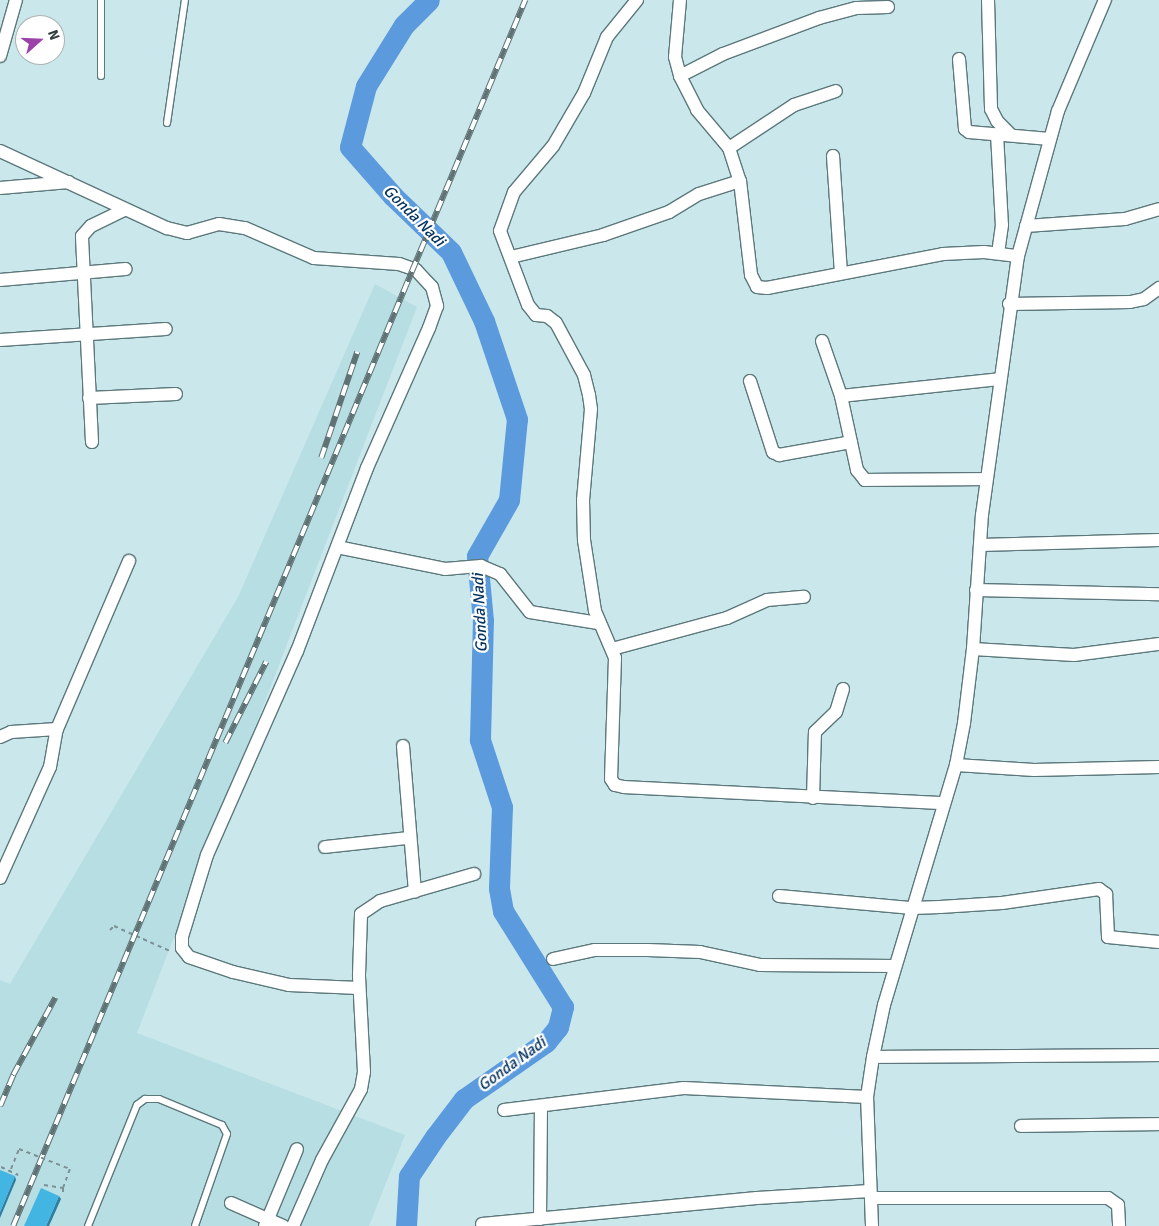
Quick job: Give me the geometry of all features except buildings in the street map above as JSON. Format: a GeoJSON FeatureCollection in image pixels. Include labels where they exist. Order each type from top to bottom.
{"type":"FeatureCollection","features":[{"type":"Feature","properties":{"kind":"street"},"geometry":{"type":"LineString","coordinates":[[0,56],[16,0]]}},
{"type":"Feature","properties":{"kind":"street"},"geometry":{"type":"LineString","coordinates":[[637,0],[607,37],[584,93],[553,146],[514,192],[500,231],[528,305],[536,315],[547,316],[556,323],[584,375],[589,395],[591,409],[583,500],[584,540],[598,623],[612,649],[616,672],[610,772],[616,785],[813,798],[944,803]]}},
{"type":"Feature","properties":{"kind":"street"},"geometry":{"type":"LineString","coordinates":[[680,0],[675,57],[680,76],[696,110],[729,148],[740,181],[752,275],[757,288],[767,288],[944,254],[1018,256]]}},
{"type":"Feature","properties":{"kind":"street"},"geometry":{"type":"LineString","coordinates":[[988,0],[991,109],[997,121],[1011,136]]}},
{"type":"Feature","properties":{"kind":"street"},"geometry":{"type":"LineString","coordinates":[[872,1226],[867,1097],[873,1057],[895,966],[956,765],[973,650],[976,590],[986,479],[1009,304],[1018,256],[1058,111],[1105,0]]}},
{"type":"Feature","properties":{"kind":"street"},"geometry":{"type":"LineString","coordinates":[[680,76],[722,54],[826,15],[857,8],[888,7]]}},
{"type":"Feature","properties":{"kind":"street"},"geometry":{"type":"LineString","coordinates":[[959,58],[964,129],[1011,136],[1050,139]]}},
{"type":"Feature","properties":{"kind":"street"},"geometry":{"type":"LineString","coordinates":[[729,148],[788,108],[836,91]]}},
{"type":"Feature","properties":{"kind":"street"},"geometry":{"type":"LineString","coordinates":[[997,134],[1002,225],[998,254]]}},
{"type":"Feature","properties":{"kind":"street"},"geometry":{"type":"LineString","coordinates":[[0,151],[69,182],[124,210],[178,232],[227,224],[245,228],[314,258],[399,264],[416,270],[432,287],[437,306],[429,328],[367,468],[297,651],[207,855],[182,937],[185,953],[233,972],[289,985],[359,988]]}},
{"type":"Feature","properties":{"kind":"street"},"geometry":{"type":"LineString","coordinates":[[833,156],[841,273]]}},
{"type":"Feature","properties":{"kind":"street"},"geometry":{"type":"LineString","coordinates":[[511,257],[603,235],[669,212],[699,194],[740,181]]}},
{"type":"Feature","properties":{"kind":"street"},"geometry":{"type":"LineString","coordinates":[[0,188],[69,182]]}},
{"type":"Feature","properties":{"kind":"street"},"geometry":{"type":"LineString","coordinates":[[1026,226],[1125,218],[1159,208]]}},
{"type":"Feature","properties":{"kind":"street"},"geometry":{"type":"LineString","coordinates":[[92,442],[80,248],[85,231],[124,210]]}},
{"type":"Feature","properties":{"kind":"street"},"geometry":{"type":"LineString","coordinates":[[0,280],[126,269]]}},
{"type":"Feature","properties":{"kind":"street"},"geometry":{"type":"LineString","coordinates":[[1009,304],[1130,302],[1144,298],[1159,288]]}},
{"type":"Feature","properties":{"kind":"street"},"geometry":{"type":"LineString","coordinates":[[0,340],[166,329]]}},
{"type":"Feature","properties":{"kind":"street"},"geometry":{"type":"LineString","coordinates":[[822,341],[841,396],[857,470],[865,480],[986,479]]}},
{"type":"Feature","properties":{"kind":"street"},"geometry":{"type":"LineString","coordinates":[[841,396],[999,379]]}},
{"type":"Feature","properties":{"kind":"street"},"geometry":{"type":"LineString","coordinates":[[750,381],[773,452],[779,455],[851,442]]}},
{"type":"Feature","properties":{"kind":"street"},"geometry":{"type":"LineString","coordinates":[[89,398],[176,394]]}},
{"type":"Feature","properties":{"kind":"street"},"geometry":{"type":"LineString","coordinates":[[980,545],[1159,540]]}},
{"type":"Feature","properties":{"kind":"street"},"geometry":{"type":"LineString","coordinates":[[337,548],[445,569],[475,566],[500,574],[530,612],[598,623]]}},
{"type":"Feature","properties":{"kind":"street"},"geometry":{"type":"LineString","coordinates":[[0,878],[50,767],[57,729],[129,561]]}},
{"type":"Feature","properties":{"kind":"street"},"geometry":{"type":"LineString","coordinates":[[976,590],[1159,594]]}},
{"type":"Feature","properties":{"kind":"street"},"geometry":{"type":"LineString","coordinates":[[612,649],[728,618],[767,600],[804,597]]}},
{"type":"Feature","properties":{"kind":"street"},"geometry":{"type":"LineString","coordinates":[[973,650],[1083,655],[1159,644]]}},
{"type":"Feature","properties":{"kind":"street"},"geometry":{"type":"LineString","coordinates":[[813,798],[813,737],[819,726],[836,712],[843,689]]}},
{"type":"Feature","properties":{"kind":"street"},"geometry":{"type":"LineString","coordinates":[[0,737],[11,732],[57,729]]}},
{"type":"Feature","properties":{"kind":"street"},"geometry":{"type":"LineString","coordinates":[[403,746],[408,838],[415,892]]}},
{"type":"Feature","properties":{"kind":"street"},"geometry":{"type":"LineString","coordinates":[[956,765],[1034,770],[1159,767]]}},
{"type":"Feature","properties":{"kind":"street"},"geometry":{"type":"LineString","coordinates":[[325,847],[408,838]]}},
{"type":"Feature","properties":{"kind":"street"},"geometry":{"type":"LineString","coordinates":[[293,1226],[322,1160],[361,1089],[364,1072],[359,988],[362,914],[380,901],[474,874]]}},
{"type":"Feature","properties":{"kind":"street"},"geometry":{"type":"LineString","coordinates":[[780,896],[912,908],[1002,903],[1103,889],[1106,894],[1108,938],[1159,942]]}},
{"type":"Feature","properties":{"kind":"street"},"geometry":{"type":"LineString","coordinates":[[554,959],[595,950],[648,950],[700,952],[760,965],[895,966]]}},
{"type":"Feature","properties":{"kind":"street"},"geometry":{"type":"LineString","coordinates":[[873,1057],[1159,1055]]}},
{"type":"Feature","properties":{"kind":"street"},"geometry":{"type":"LineString","coordinates":[[504,1110],[684,1088],[867,1097]]}},
{"type":"Feature","properties":{"kind":"street"},"geometry":{"type":"LineString","coordinates":[[540,1219],[541,1106]]}},
{"type":"Feature","properties":{"kind":"street"},"geometry":{"type":"LineString","coordinates":[[1021,1126],[1159,1124]]}},
{"type":"Feature","properties":{"kind":"street"},"geometry":{"type":"LineString","coordinates":[[266,1223],[297,1148]]}},
{"type":"Feature","properties":{"kind":"street"},"geometry":{"type":"LineString","coordinates":[[482,1224],[870,1195],[1108,1198],[1118,1205],[1119,1226]]}},
{"type":"Feature","properties":{"kind":"street"},"geometry":{"type":"LineString","coordinates":[[231,1203],[266,1223],[283,1226]]}},
{"type":"Feature","properties":{"kind":"lane"},"geometry":{"type":"LineString","coordinates":[[101,0],[101,76]]}},
{"type":"Feature","properties":{"kind":"lane"},"geometry":{"type":"LineString","coordinates":[[167,123],[185,0]]}},
{"type":"Feature","properties":{"kind":"lane"},"geometry":{"type":"LineString","coordinates":[[88,1226],[137,1105],[145,1099],[159,1098],[222,1125],[227,1134],[195,1226]]}},
{"type":"Feature","properties":{"kind":"path"},"geometry":{"type":"LineString","coordinates":[[110,930],[114,926],[154,945],[185,953]]}},
{"type":"Feature","properties":{"kind":"path"},"geometry":{"type":"LineString","coordinates":[[10,1169],[19,1148],[70,1169],[63,1192]]}},
{"type":"Feature","properties":{"kind":"path"},"geometry":{"type":"LineString","coordinates":[[1,1167],[10,1169],[18,1175]]}},
{"type":"Feature","properties":{"kind":"path"},"geometry":{"type":"LineString","coordinates":[[44,1185],[63,1188]]}},
{"type":"Feature","properties":{"kind":"shaded area"},"geometry":{"type":"Polygon","coordinates":[[[375,284],[417,307],[137,1033],[405,1135],[369,1226],[0,1226],[0,980],[10,984],[238,597],[375,284]]]}},
{"type":"Feature","properties":{"kind":"waterway","name":"Gonda Nadi"},"geometry":{"type":"LineString","coordinates":[[406,1226],[409,1176],[435,1137],[464,1099],[546,1042],[558,1027],[563,1007],[503,911],[499,888],[502,807],[480,740],[483,621],[477,556],[509,500],[517,419],[484,321],[451,252],[393,196],[350,147],[366,86],[404,25],[429,0]]}},
{"type":"Feature","properties":{"kind":"railway"},"geometry":{"type":"LineString","coordinates":[[13,1226],[525,0]]}},
{"type":"Feature","properties":{"kind":"railway"},"geometry":{"type":"LineString","coordinates":[[321,458],[357,352]]}},
{"type":"Feature","properties":{"kind":"railway"},"geometry":{"type":"LineString","coordinates":[[225,743],[266,662]]}},
{"type":"Feature","properties":{"kind":"railway"},"geometry":{"type":"LineString","coordinates":[[0,1106],[13,1075],[55,998]]}}]}
